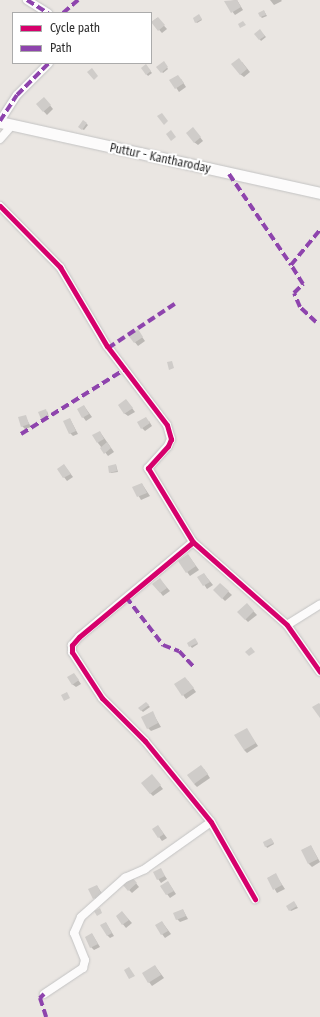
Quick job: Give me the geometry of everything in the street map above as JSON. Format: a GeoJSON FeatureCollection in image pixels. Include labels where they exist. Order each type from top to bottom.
{"type":"FeatureCollection","features":[{"type":"Feature","properties":{"kind":"main road","name":"Puttur - Kantharoday"},"geometry":{"type":"LineString","coordinates":[[0,121],[12,125],[320,193]]}},
{"type":"Feature","properties":{"kind":"street"},"geometry":{"type":"LineString","coordinates":[[28,0],[46,12]]}},
{"type":"Feature","properties":{"kind":"street"},"geometry":{"type":"LineString","coordinates":[[0,121],[17,95],[48,64]]}},
{"type":"Feature","properties":{"kind":"street"},"geometry":{"type":"LineString","coordinates":[[0,139],[12,125]]}},
{"type":"Feature","properties":{"kind":"street"},"geometry":{"type":"LineString","coordinates":[[0,206],[60,267],[107,346],[167,426],[170,439],[168,446],[148,468],[192,542],[287,625],[320,672]]}},
{"type":"Feature","properties":{"kind":"street"},"geometry":{"type":"LineString","coordinates":[[192,542],[79,638],[72,645],[72,652],[102,698],[145,741],[211,822],[255,899]]}},
{"type":"Feature","properties":{"kind":"street"},"geometry":{"type":"LineString","coordinates":[[287,625],[320,604]]}},
{"type":"Feature","properties":{"kind":"street"},"geometry":{"type":"LineString","coordinates":[[44,994],[83,968],[85,960],[74,933],[81,917],[125,878],[145,869],[211,822]]}},
{"type":"Feature","properties":{"kind":"building"},"geometry":{"type":"Polygon","coordinates":[[[237,0],[241,7],[231,13],[224,1],[237,0]]]}},
{"type":"Feature","properties":{"kind":"building"},"geometry":{"type":"Polygon","coordinates":[[[264,10],[266,15],[260,17],[258,13],[264,10]]]}},
{"type":"Feature","properties":{"kind":"building"},"geometry":{"type":"Polygon","coordinates":[[[199,14],[202,19],[195,23],[193,18],[199,14]]]}},
{"type":"Feature","properties":{"kind":"building"},"geometry":{"type":"Polygon","coordinates":[[[158,17],[165,25],[158,31],[152,21],[158,17]]]}},
{"type":"Feature","properties":{"kind":"building"},"geometry":{"type":"Polygon","coordinates":[[[243,21],[246,25],[240,28],[238,24],[243,21]]]}},
{"type":"Feature","properties":{"kind":"building"},"geometry":{"type":"Polygon","coordinates":[[[260,29],[265,36],[259,40],[254,34],[260,29]]]}},
{"type":"Feature","properties":{"kind":"building"},"geometry":{"type":"Polygon","coordinates":[[[239,58],[247,69],[240,75],[231,64],[239,58]]]}},
{"type":"Feature","properties":{"kind":"building"},"geometry":{"type":"Polygon","coordinates":[[[164,61],[168,67],[161,73],[156,67],[164,61]]]}},
{"type":"Feature","properties":{"kind":"building"},"geometry":{"type":"Polygon","coordinates":[[[146,64],[151,71],[146,75],[141,68],[146,64]]]}},
{"type":"Feature","properties":{"kind":"building"},"geometry":{"type":"Polygon","coordinates":[[[92,68],[98,76],[94,80],[87,72],[92,68]]]}},
{"type":"Feature","properties":{"kind":"building"},"geometry":{"type":"Polygon","coordinates":[[[178,75],[184,83],[175,89],[169,80],[178,75]]]}},
{"type":"Feature","properties":{"kind":"building"},"geometry":{"type":"Polygon","coordinates":[[[44,97],[51,105],[43,112],[36,104],[44,97]]]}},
{"type":"Feature","properties":{"kind":"building"},"geometry":{"type":"Polygon","coordinates":[[[162,113],[168,121],[164,125],[157,116],[162,113]]]}},
{"type":"Feature","properties":{"kind":"building"},"geometry":{"type":"Polygon","coordinates":[[[83,120],[87,123],[82,130],[78,127],[83,120]]]}},
{"type":"Feature","properties":{"kind":"building"},"geometry":{"type":"Polygon","coordinates":[[[193,127],[201,137],[194,143],[186,133],[193,127]]]}},
{"type":"Feature","properties":{"kind":"building"},"geometry":{"type":"Polygon","coordinates":[[[171,130],[176,137],[171,141],[166,134],[171,130]]]}},
{"type":"Feature","properties":{"kind":"building"},"geometry":{"type":"Polygon","coordinates":[[[138,329],[143,337],[134,343],[128,335],[138,329]]]}},
{"type":"Feature","properties":{"kind":"building"},"geometry":{"type":"Polygon","coordinates":[[[172,361],[174,368],[169,370],[167,362],[172,361]]]}},
{"type":"Feature","properties":{"kind":"building"},"geometry":{"type":"Polygon","coordinates":[[[126,399],[133,408],[124,414],[118,405],[126,399]]]}},
{"type":"Feature","properties":{"kind":"building"},"geometry":{"type":"Polygon","coordinates":[[[84,405],[89,414],[82,418],[77,409],[84,405]]]}},
{"type":"Feature","properties":{"kind":"building"},"geometry":{"type":"Polygon","coordinates":[[[46,409],[48,416],[41,419],[38,412],[46,409]]]}},
{"type":"Feature","properties":{"kind":"building"},"geometry":{"type":"Polygon","coordinates":[[[26,415],[29,424],[21,427],[18,417],[26,415]]]}},
{"type":"Feature","properties":{"kind":"building"},"geometry":{"type":"Polygon","coordinates":[[[146,417],[150,423],[141,429],[137,422],[146,417]]]}},
{"type":"Feature","properties":{"kind":"building"},"geometry":{"type":"Polygon","coordinates":[[[70,418],[76,431],[69,434],[63,421],[70,418]]]}},
{"type":"Feature","properties":{"kind":"building"},"geometry":{"type":"Polygon","coordinates":[[[100,431],[104,439],[97,443],[92,435],[100,431]]]}},
{"type":"Feature","properties":{"kind":"building"},"geometry":{"type":"Polygon","coordinates":[[[107,442],[111,448],[104,454],[100,448],[107,442]]]}},
{"type":"Feature","properties":{"kind":"building"},"geometry":{"type":"Polygon","coordinates":[[[64,464],[71,474],[63,478],[57,469],[64,464]]]}},
{"type":"Feature","properties":{"kind":"building"},"geometry":{"type":"Polygon","coordinates":[[[116,464],[117,471],[109,473],[108,466],[116,464]]]}},
{"type":"Feature","properties":{"kind":"building"},"geometry":{"type":"Polygon","coordinates":[[[142,483],[147,493],[137,497],[132,487],[142,483]]]}},
{"type":"Feature","properties":{"kind":"building"},"geometry":{"type":"Polygon","coordinates":[[[188,554],[196,566],[186,573],[178,561],[188,554]]]}},
{"type":"Feature","properties":{"kind":"building"},"geometry":{"type":"Polygon","coordinates":[[[204,573],[210,582],[203,586],[197,577],[204,573]]]}},
{"type":"Feature","properties":{"kind":"building"},"geometry":{"type":"Polygon","coordinates":[[[160,578],[167,588],[160,593],[152,584],[160,578]]]}},
{"type":"Feature","properties":{"kind":"building"},"geometry":{"type":"Polygon","coordinates":[[[220,583],[229,591],[222,599],[213,590],[220,583]]]}},
{"type":"Feature","properties":{"kind":"building"},"geometry":{"type":"Polygon","coordinates":[[[247,603],[254,611],[245,620],[237,612],[247,603]]]}},
{"type":"Feature","properties":{"kind":"building"},"geometry":{"type":"Polygon","coordinates":[[[195,638],[198,643],[189,647],[187,643],[195,638]]]}},
{"type":"Feature","properties":{"kind":"building"},"geometry":{"type":"Polygon","coordinates":[[[251,647],[255,652],[249,656],[245,652],[251,647]]]}},
{"type":"Feature","properties":{"kind":"building"},"geometry":{"type":"Polygon","coordinates":[[[74,673],[79,680],[72,685],[67,677],[74,673]]]}},
{"type":"Feature","properties":{"kind":"building"},"geometry":{"type":"Polygon","coordinates":[[[185,677],[194,688],[182,696],[174,684],[185,677]]]}},
{"type":"Feature","properties":{"kind":"building"},"geometry":{"type":"Polygon","coordinates":[[[67,692],[70,698],[64,701],[61,695],[67,692]]]}},
{"type":"Feature","properties":{"kind":"building"},"geometry":{"type":"Polygon","coordinates":[[[146,702],[149,705],[141,711],[138,708],[146,702]]]}},
{"type":"Feature","properties":{"kind":"building"},"geometry":{"type":"Polygon","coordinates":[[[319,703],[320,704],[320,718],[312,707],[319,703]]]}},
{"type":"Feature","properties":{"kind":"building"},"geometry":{"type":"Polygon","coordinates":[[[153,711],[158,723],[147,729],[141,717],[153,711]]]}},
{"type":"Feature","properties":{"kind":"building"},"geometry":{"type":"Polygon","coordinates":[[[247,728],[256,743],[244,750],[234,735],[247,728]]]}},
{"type":"Feature","properties":{"kind":"building"},"geometry":{"type":"Polygon","coordinates":[[[201,765],[208,774],[194,784],[187,775],[201,765]]]}},
{"type":"Feature","properties":{"kind":"building"},"geometry":{"type":"Polygon","coordinates":[[[152,774],[161,785],[150,794],[141,783],[152,774]]]}},
{"type":"Feature","properties":{"kind":"building"},"geometry":{"type":"Polygon","coordinates":[[[158,825],[164,834],[158,838],[152,829],[158,825]]]}},
{"type":"Feature","properties":{"kind":"building"},"geometry":{"type":"Polygon","coordinates":[[[271,838],[274,843],[265,847],[263,842],[271,838]]]}},
{"type":"Feature","properties":{"kind":"building"},"geometry":{"type":"Polygon","coordinates":[[[311,845],[318,859],[308,864],[301,850],[311,845]]]}},
{"type":"Feature","properties":{"kind":"building"},"geometry":{"type":"Polygon","coordinates":[[[161,868],[165,876],[157,880],[153,872],[161,868]]]}},
{"type":"Feature","properties":{"kind":"building"},"geometry":{"type":"Polygon","coordinates":[[[276,873],[282,885],[273,890],[267,878],[276,873]]]}},
{"type":"Feature","properties":{"kind":"building"},"geometry":{"type":"Polygon","coordinates":[[[132,877],[137,883],[128,891],[123,885],[132,877]]]}},
{"type":"Feature","properties":{"kind":"building"},"geometry":{"type":"Polygon","coordinates":[[[168,881],[174,891],[166,895],[160,886],[168,881]]]}},
{"type":"Feature","properties":{"kind":"building"},"geometry":{"type":"Polygon","coordinates":[[[97,885],[102,895],[93,899],[88,889],[97,885]]]}},
{"type":"Feature","properties":{"kind":"building"},"geometry":{"type":"Polygon","coordinates":[[[294,901],[297,906],[289,911],[286,906],[294,901]]]}},
{"type":"Feature","properties":{"kind":"building"},"geometry":{"type":"Polygon","coordinates":[[[100,908],[102,913],[97,916],[94,911],[100,908]]]}},
{"type":"Feature","properties":{"kind":"building"},"geometry":{"type":"Polygon","coordinates":[[[183,909],[186,916],[176,920],[173,913],[183,909]]]}},
{"type":"Feature","properties":{"kind":"building"},"geometry":{"type":"Polygon","coordinates":[[[122,911],[129,920],[122,925],[116,916],[122,911]]]}},
{"type":"Feature","properties":{"kind":"building"},"geometry":{"type":"Polygon","coordinates":[[[162,921],[168,931],[161,935],[155,925],[162,921]]]}},
{"type":"Feature","properties":{"kind":"building"},"geometry":{"type":"Polygon","coordinates":[[[106,922],[112,933],[107,936],[100,925],[106,922]]]}},
{"type":"Feature","properties":{"kind":"building"},"geometry":{"type":"Polygon","coordinates":[[[92,933],[98,944],[90,948],[85,937],[92,933]]]}},
{"type":"Feature","properties":{"kind":"building"},"geometry":{"type":"Polygon","coordinates":[[[155,965],[161,975],[148,983],[142,973],[155,965]]]}},
{"type":"Feature","properties":{"kind":"building"},"geometry":{"type":"Polygon","coordinates":[[[129,967],[135,976],[129,979],[124,970],[129,967]]]}},
{"type":"Feature","properties":{"kind":"marked path"},"geometry":{"type":"LineString","coordinates":[[27,0],[46,12]]}},
{"type":"Feature","properties":{"kind":"marked path"},"geometry":{"type":"LineString","coordinates":[[64,12],[78,0]]}},
{"type":"Feature","properties":{"kind":"marked path"},"geometry":{"type":"LineString","coordinates":[[0,121],[17,95],[48,64]]}},
{"type":"Feature","properties":{"kind":"marked path"},"geometry":{"type":"LineString","coordinates":[[229,174],[291,265]]}},
{"type":"Feature","properties":{"kind":"marked path"},"geometry":{"type":"LineString","coordinates":[[316,322],[300,307],[294,293],[303,284],[291,265],[320,230]]}},
{"type":"Feature","properties":{"kind":"marked path"},"geometry":{"type":"LineString","coordinates":[[108,348],[176,303]]}},
{"type":"Feature","properties":{"kind":"marked path"},"geometry":{"type":"LineString","coordinates":[[21,434],[124,370]]}},
{"type":"Feature","properties":{"kind":"marked path"},"geometry":{"type":"LineString","coordinates":[[126,597],[163,645],[179,651],[194,667]]}},
{"type":"Feature","properties":{"kind":"marked path"},"geometry":{"type":"LineString","coordinates":[[44,994],[40,998],[46,1017]]}},
{"type":"Feature","properties":{"kind":"cycle path"},"geometry":{"type":"LineString","coordinates":[[0,206],[60,267],[107,346],[167,425],[171,439],[168,446],[148,468],[193,542],[287,625],[320,672]]}},
{"type":"Feature","properties":{"kind":"cycle path"},"geometry":{"type":"LineString","coordinates":[[193,542],[79,637],[72,645],[72,652],[102,698],[145,741],[211,822],[255,899]]}}]}
